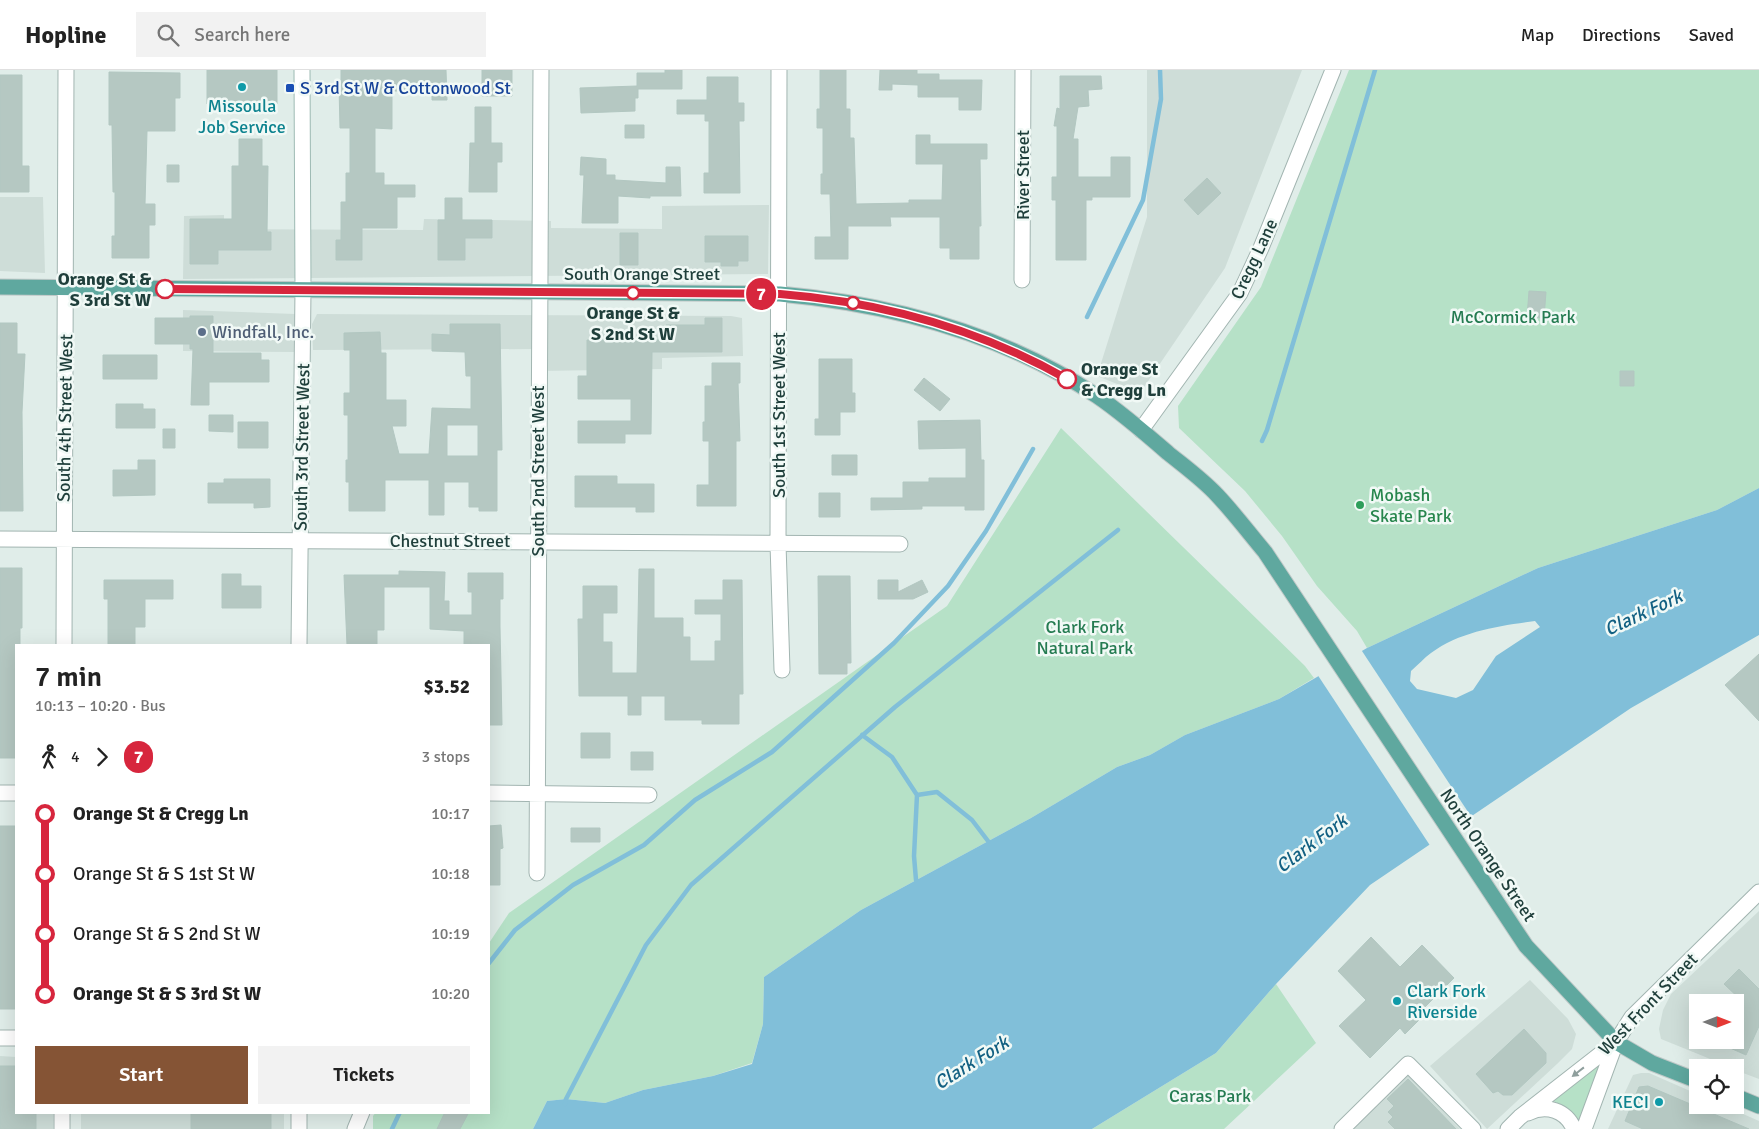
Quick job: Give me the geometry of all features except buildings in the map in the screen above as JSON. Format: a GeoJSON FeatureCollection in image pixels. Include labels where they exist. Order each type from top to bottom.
{"type":"FeatureCollection","features":[{"type":"Feature","properties":{"kind":"main road","name":"South Orange Street"},"geometry":{"type":"LineString","coordinates":[[0,287],[780,294],[897,311],[992,342],[1036,362],[1097,396],[1141,430],[1216,494],[1266,552],[1297,599]]}},
{"type":"Feature","properties":{"kind":"main road","name":"North Orange Street"},"geometry":{"type":"LineString","coordinates":[[1297,599],[1526,946],[1616,1042],[1652,1063],[1689,1077]]}},
{"type":"Feature","properties":{"kind":"main road"},"geometry":{"type":"LineString","coordinates":[[1744,1100],[1759,1106]]}},
{"type":"Feature","properties":{"kind":"street","name":"South 4th Street West"},"geometry":{"type":"LineString","coordinates":[[64,644],[63,539],[67,287],[66,70]]}},
{"type":"Feature","properties":{"kind":"street","name":"South 3rd Street West"},"geometry":{"type":"LineString","coordinates":[[299,644],[303,290],[302,70]]}},
{"type":"Feature","properties":{"kind":"street","name":"South 2nd Street West"},"geometry":{"type":"LineString","coordinates":[[537,873],[541,70]]}},
{"type":"Feature","properties":{"kind":"street","name":"South 1st Street West"},"geometry":{"type":"LineString","coordinates":[[779,70],[778,544],[782,670]]}},
{"type":"Feature","properties":{"kind":"street","name":"River Street"},"geometry":{"type":"LineString","coordinates":[[1022,280],[1023,70]]}},
{"type":"Feature","properties":{"kind":"street","name":"Cregg Lane"},"geometry":{"type":"LineString","coordinates":[[1141,430],[1240,293],[1265,238],[1333,70]]}},
{"type":"Feature","properties":{"kind":"street","name":"Chestnut Street"},"geometry":{"type":"LineString","coordinates":[[0,539],[900,544]]}},
{"type":"Feature","properties":{"kind":"street"},"geometry":{"type":"LineString","coordinates":[[0,793],[15,793]]}},
{"type":"Feature","properties":{"kind":"street"},"geometry":{"type":"LineString","coordinates":[[490,793],[649,795]]}},
{"type":"Feature","properties":{"kind":"street","name":"West Front Street"},"geometry":{"type":"LineString","coordinates":[[1508,1129],[1520,1117],[1616,1042],[1632,1017],[1759,892]]}},
{"type":"Feature","properties":{"kind":"street"},"geometry":{"type":"LineString","coordinates":[[0,1038],[15,1038]]}},
{"type":"Feature","properties":{"kind":"street"},"geometry":{"type":"LineString","coordinates":[[1584,1129],[1616,1042]]}},
{"type":"Feature","properties":{"kind":"street"},"geometry":{"type":"LineString","coordinates":[[1342,1129],[1408,1064],[1473,1129]]}},
{"type":"Feature","properties":{"kind":"street"},"geometry":{"type":"LineString","coordinates":[[1520,1117],[1534,1110],[1546,1108],[1563,1114],[1570,1120],[1574,1129]]}},
{"type":"Feature","properties":{"kind":"street"},"geometry":{"type":"LineString","coordinates":[[62,1114],[62,1129]]}},
{"type":"Feature","properties":{"kind":"street"},"geometry":{"type":"LineString","coordinates":[[299,1114],[299,1129]]}},
{"type":"Feature","properties":{"kind":"street"},"geometry":{"type":"LineString","coordinates":[[355,1129],[361,1114]]}},
{"type":"Feature","properties":{"kind":"shaded area"},"geometry":{"type":"Polygon","coordinates":[[[1147,70],[1302,70],[1225,268],[1140,393],[1097,376],[1147,217],[1147,70]]]}},
{"type":"Feature","properties":{"kind":"shaded area"},"geometry":{"type":"Polygon","coordinates":[[[0,197],[43,197],[45,273],[0,271],[0,197]]]}},
{"type":"Feature","properties":{"kind":"shaded area"},"geometry":{"type":"Polygon","coordinates":[[[769,205],[768,274],[183,279],[184,216],[224,215],[224,229],[423,230],[424,219],[551,221],[551,228],[662,229],[662,206],[769,205]]]}},
{"type":"Feature","properties":{"kind":"shaded area"},"geometry":{"type":"Polygon","coordinates":[[[183,310],[295,314],[295,352],[183,351],[183,310]]]}},
{"type":"Feature","properties":{"kind":"shaded area"},"geometry":{"type":"Polygon","coordinates":[[[317,314],[731,316],[742,318],[743,356],[662,358],[662,369],[539,371],[538,349],[313,350],[312,324],[317,314]]]}},
{"type":"Feature","properties":{"kind":"shaded area"},"geometry":{"type":"Polygon","coordinates":[[[1759,911],[1759,1079],[1744,1073],[1744,1059],[1710,1059],[1661,1039],[1659,1029],[1663,1010],[1671,994],[1759,911]]]}},
{"type":"Feature","properties":{"kind":"shaded area"},"geometry":{"type":"Polygon","coordinates":[[[1530,980],[1568,1019],[1576,1034],[1572,1049],[1487,1129],[1430,1066],[1530,980]]]}},
{"type":"Feature","properties":{"kind":"shaded area"},"geometry":{"type":"Polygon","coordinates":[[[0,1056],[15,1057],[15,1114],[53,1114],[53,1129],[0,1129],[0,1056]]]}},
{"type":"Feature","properties":{"kind":"shaded area"},"geometry":{"type":"Polygon","coordinates":[[[1406,1073],[1460,1129],[1348,1129],[1406,1073]]]}},
{"type":"Feature","properties":{"kind":"shaded area"},"geometry":{"type":"Polygon","coordinates":[[[1649,1073],[1689,1090],[1689,1114],[1743,1114],[1759,1121],[1759,1129],[1608,1129],[1633,1075],[1649,1073]]]}},
{"type":"Feature","properties":{"kind":"shaded area"},"geometry":{"type":"Polygon","coordinates":[[[81,1114],[284,1114],[284,1129],[81,1129],[81,1114]]]}},
{"type":"Feature","properties":{"kind":"green space","name":"McCormick Park"},"geometry":{"type":"Polygon","coordinates":[[[1349,70],[1759,70],[1759,488],[1717,510],[1538,568],[1367,648],[1357,631],[1317,586],[1282,536],[1245,491],[1179,428],[1178,406],[1261,287],[1349,70]]]}},
{"type":"Feature","properties":{"kind":"green space","name":"Clark Fork Natural Park"},"geometry":{"type":"Polygon","coordinates":[[[1061,428],[1305,666],[1314,678],[1279,699],[1185,735],[1150,755],[1117,767],[1031,818],[861,910],[764,977],[763,1024],[752,1063],[713,1076],[643,1090],[605,1103],[566,1099],[547,1101],[533,1129],[373,1129],[374,1114],[490,1114],[490,942],[509,913],[947,606],[1061,428]]]}},
{"type":"Feature","properties":{"kind":"green space","name":"Caras Park"},"geometry":{"type":"Polygon","coordinates":[[[1276,984],[1316,1043],[1224,1129],[1092,1129],[1216,1053],[1276,984]]]}},
{"type":"Feature","properties":{"kind":"green space"},"geometry":{"type":"Polygon","coordinates":[[[1595,1064],[1603,1070],[1580,1129],[1567,1108],[1551,1100],[1595,1064]]]}},
{"type":"Feature","properties":{"kind":"water","name":"Clark Fork"},"geometry":{"type":"Polygon","coordinates":[[[1759,488],[1759,635],[1631,708],[1370,885],[1276,984],[1216,1053],[1092,1129],[533,1129],[547,1101],[566,1099],[605,1103],[643,1090],[713,1076],[752,1064],[763,1024],[764,977],[861,910],[1031,818],[1117,767],[1150,755],[1185,735],[1279,699],[1367,648],[1538,568],[1717,510],[1759,488]],[[1535,621],[1494,628],[1455,639],[1423,659],[1411,671],[1410,681],[1417,689],[1456,698],[1473,690],[1496,656],[1540,627],[1535,621]]]}},
{"type":"Feature","properties":{"kind":"pier"},"geometry":{"type":"Polygon","coordinates":[[[1360,648],[1472,818],[1431,847],[1317,674],[1360,648]]]}},
{"type":"Feature","properties":{"kind":"waterway"},"geometry":{"type":"LineString","coordinates":[[1087,317],[1143,200],[1161,99],[1160,70]]}},
{"type":"Feature","properties":{"kind":"waterway"},"geometry":{"type":"LineString","coordinates":[[1262,441],[1267,430],[1375,70]]}},
{"type":"Feature","properties":{"kind":"waterway"},"geometry":{"type":"LineString","coordinates":[[490,962],[515,930],[573,885],[644,845],[695,800],[772,752],[894,643],[948,586],[986,531],[1033,449]]}},
{"type":"Feature","properties":{"kind":"waterway"},"geometry":{"type":"LineString","coordinates":[[565,1104],[646,945],[691,885],[895,707],[1118,530]]}},
{"type":"Feature","properties":{"kind":"waterway"},"geometry":{"type":"LineString","coordinates":[[862,735],[892,757],[917,795],[914,856],[916,880]]}},
{"type":"Feature","properties":{"kind":"waterway"},"geometry":{"type":"LineString","coordinates":[[917,795],[937,792],[972,820],[988,841]]}},
{"type":"Feature","properties":{"kind":"waterway"},"geometry":{"type":"LineString","coordinates":[[392,1129],[399,1114]]}},
{"type":"Feature","properties":{"kind":"bus line","name":"7"},"geometry":{"type":"LineString","coordinates":[[165,289],[780,294],[803,296],[897,311],[956,329],[1001,346],[1067,379]]}},
{"type":"Feature","properties":{"kind":"place","name":"Missoula Job Service"},"geometry":{"type":"Point","coordinates":[242,87]}},
{"type":"Feature","properties":{"kind":"place","name":"S 3rd St W & Cottonwood St"},"geometry":{"type":"Point","coordinates":[290,88]}},
{"type":"Feature","properties":{"kind":"place","name":"Orange St & S 3rd St W"},"geometry":{"type":"Point","coordinates":[165,289]}},
{"type":"Feature","properties":{"kind":"place","name":"Orange St & S 2nd St W"},"geometry":{"type":"Point","coordinates":[633,293]}},
{"type":"Feature","properties":{"kind":"place","name":"Windfall, Inc."},"geometry":{"type":"Point","coordinates":[202,332]}},
{"type":"Feature","properties":{"kind":"place","name":"Orange St & Cregg Ln"},"geometry":{"type":"Point","coordinates":[1067,379]}},
{"type":"Feature","properties":{"kind":"place","name":"Mobash Skate Park"},"geometry":{"type":"Point","coordinates":[1360,505]}},
{"type":"Feature","properties":{"kind":"place","name":"Clark Fork Riverside"},"geometry":{"type":"Point","coordinates":[1397,1001]}},
{"type":"Feature","properties":{"kind":"place","name":"KECI"},"geometry":{"type":"Point","coordinates":[1659,1102]}}]}
